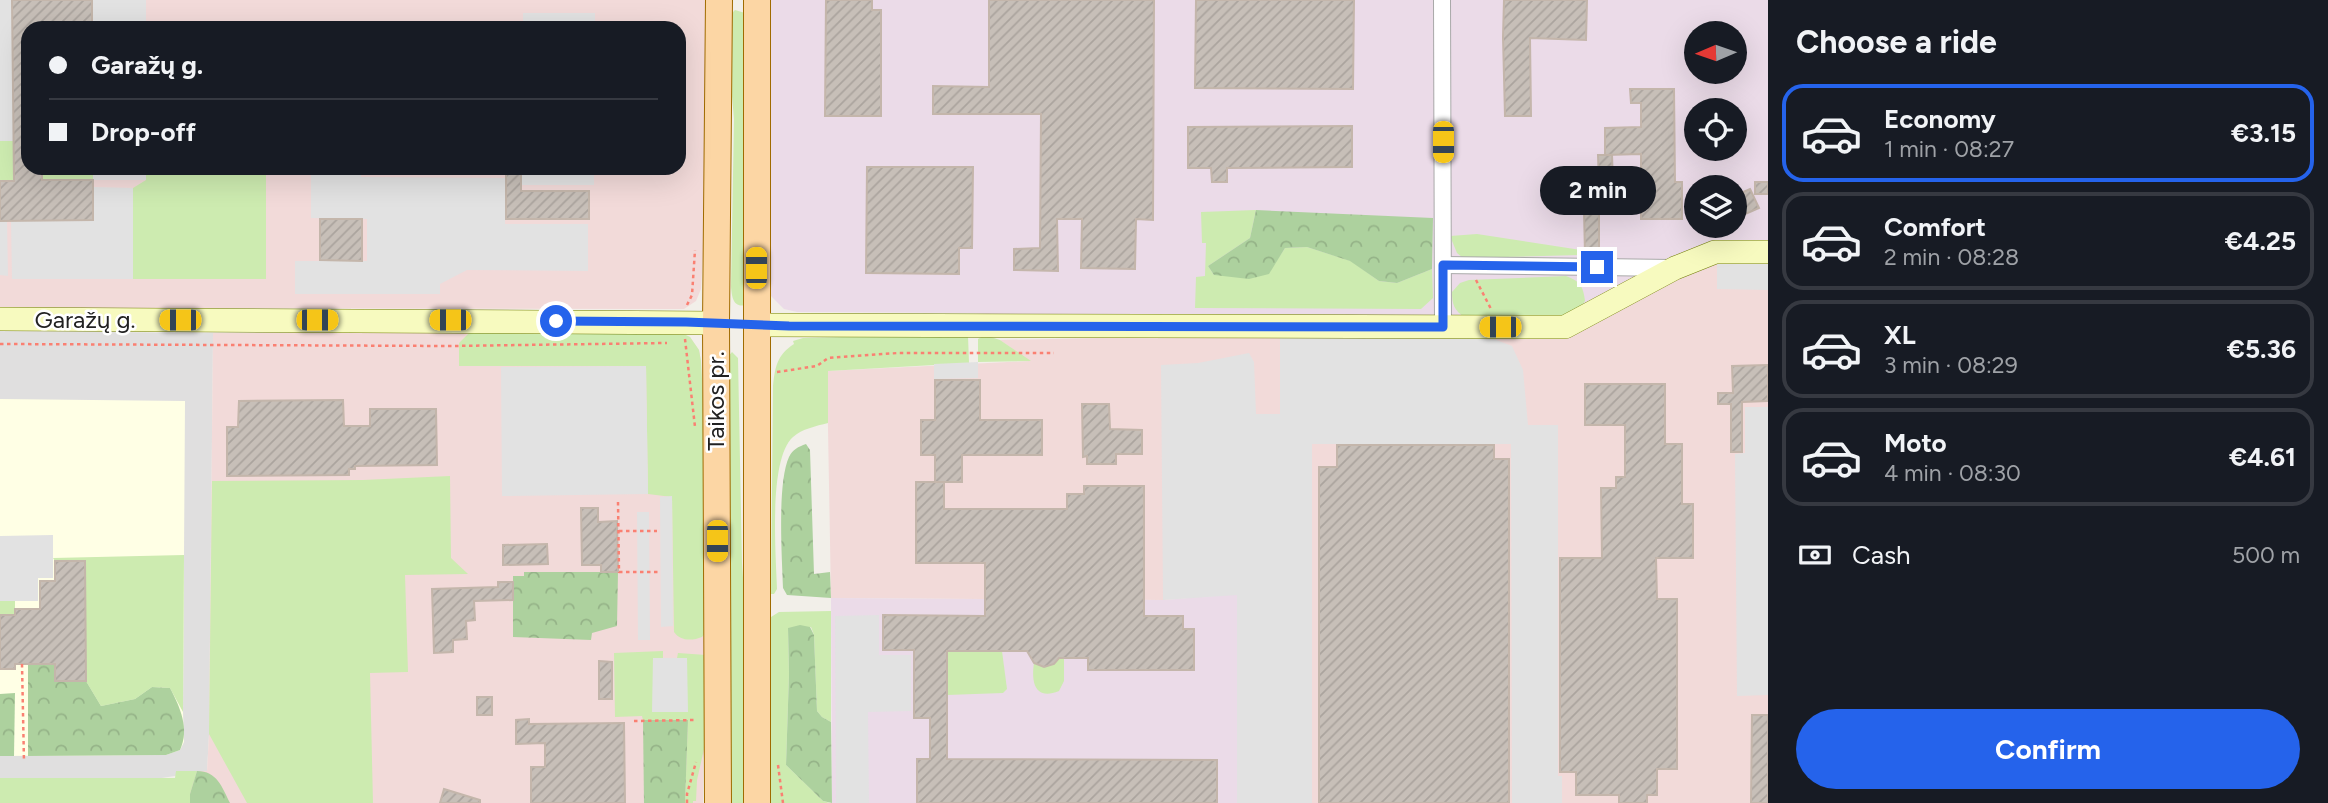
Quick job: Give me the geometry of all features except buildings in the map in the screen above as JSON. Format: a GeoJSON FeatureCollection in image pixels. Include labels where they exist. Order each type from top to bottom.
{"type":"FeatureCollection","features":[{"type":"Feature","properties":{"kind":"main road","name":"Taikos pr."},"geometry":{"type":"LineString","coordinates":[[718,803],[716,323],[719,0]]}},
{"type":"Feature","properties":{"kind":"main road","name":"Taikos pr."},"geometry":{"type":"LineString","coordinates":[[757,0],[757,803]]}},
{"type":"Feature","properties":{"kind":"main road"},"geometry":{"type":"LineString","coordinates":[[716,323],[756,325]]}},
{"type":"Feature","properties":{"kind":"street"},"geometry":{"type":"LineString","coordinates":[[1442,0],[1443,327]]}},
{"type":"Feature","properties":{"kind":"street"},"geometry":{"type":"LineString","coordinates":[[756,325],[1565,327],[1675,268],[1715,252],[1768,252]]}},
{"type":"Feature","properties":{"kind":"street"},"geometry":{"type":"LineString","coordinates":[[1443,265],[1675,268]]}},
{"type":"Feature","properties":{"kind":"street","name":"Garažų g."},"geometry":{"type":"LineString","coordinates":[[0,319],[716,323]]}},
{"type":"Feature","properties":{"kind":"path"},"geometry":{"type":"LineString","coordinates":[[1469,265],[1500,327]]}},
{"type":"Feature","properties":{"kind":"path"},"geometry":{"type":"LineString","coordinates":[[684,342],[695,430]]}},
{"type":"Feature","properties":{"kind":"path"},"geometry":{"type":"LineString","coordinates":[[0,344],[450,346],[671,343]]}},
{"type":"Feature","properties":{"kind":"path"},"geometry":{"type":"LineString","coordinates":[[774,372],[817,366],[828,358],[898,353],[1054,353]]}},
{"type":"Feature","properties":{"kind":"path"},"geometry":{"type":"LineString","coordinates":[[618,502],[619,572],[657,572]]}},
{"type":"Feature","properties":{"kind":"path"},"geometry":{"type":"LineString","coordinates":[[619,531],[657,531]]}},
{"type":"Feature","properties":{"kind":"path"},"geometry":{"type":"LineString","coordinates":[[22,664],[23,762]]}},
{"type":"Feature","properties":{"kind":"path"},"geometry":{"type":"LineString","coordinates":[[634,721],[697,720],[697,710]]}},
{"type":"Feature","properties":{"kind":"path"},"geometry":{"type":"LineString","coordinates":[[687,803],[697,761]]}},
{"type":"Feature","properties":{"kind":"shaded area"},"geometry":{"type":"Polygon","coordinates":[[[0,0],[709,0],[709,155],[701,289],[696,301],[684,309],[0,308],[0,0]]]}},
{"type":"Feature","properties":{"kind":"shaded area"},"geometry":{"type":"Polygon","coordinates":[[[0,0],[12,0],[14,141],[0,141],[0,0]]]}},
{"type":"Feature","properties":{"kind":"shaded area"},"geometry":{"type":"Polygon","coordinates":[[[92,0],[146,0],[146,21],[92,21],[92,0]]]}},
{"type":"Feature","properties":{"kind":"shaded area"},"geometry":{"type":"Polygon","coordinates":[[[768,0],[1768,0],[1768,244],[1715,244],[1571,320],[1029,317],[973,313],[797,312],[784,309],[771,296],[771,280],[766,279],[768,0]]]}},
{"type":"Feature","properties":{"kind":"shaded area"},"geometry":{"type":"Polygon","coordinates":[[[523,13],[595,13],[595,21],[523,21],[523,13]]]}},
{"type":"Feature","properties":{"kind":"shaded area"},"geometry":{"type":"Polygon","coordinates":[[[93,175],[146,175],[146,180],[93,180],[93,175]]]}},
{"type":"Feature","properties":{"kind":"shaded area"},"geometry":{"type":"Polygon","coordinates":[[[311,175],[505,178],[505,224],[588,224],[588,271],[467,270],[440,284],[440,294],[295,294],[295,261],[367,261],[367,219],[311,218],[311,175]]]}},
{"type":"Feature","properties":{"kind":"shaded area"},"geometry":{"type":"Polygon","coordinates":[[[522,175],[594,175],[594,185],[522,185],[522,175]]]}},
{"type":"Feature","properties":{"kind":"shaded area"},"geometry":{"type":"Polygon","coordinates":[[[93,187],[133,188],[133,279],[12,279],[11,221],[93,220],[93,187]]]}},
{"type":"Feature","properties":{"kind":"shaded area"},"geometry":{"type":"Polygon","coordinates":[[[7,220],[8,276],[0,275],[0,221],[7,220]]]}},
{"type":"Feature","properties":{"kind":"shaded area"},"geometry":{"type":"Polygon","coordinates":[[[1717,257],[1768,258],[1768,803],[1237,803],[1237,594],[1163,600],[831,598],[827,371],[1029,361],[1000,340],[1281,334],[1717,257]]]}},
{"type":"Feature","properties":{"kind":"shaded area"},"geometry":{"type":"Polygon","coordinates":[[[1717,257],[1768,258],[1768,290],[1717,289],[1717,257]]]}},
{"type":"Feature","properties":{"kind":"shaded area"},"geometry":{"type":"Polygon","coordinates":[[[0,331],[213,333],[207,771],[0,803],[0,331]]]}},
{"type":"Feature","properties":{"kind":"shaded area"},"geometry":{"type":"Polygon","coordinates":[[[673,332],[690,337],[699,350],[701,361],[707,736],[703,758],[703,803],[176,803],[176,771],[207,771],[213,333],[673,332]]]}},
{"type":"Feature","properties":{"kind":"shaded area"},"geometry":{"type":"Polygon","coordinates":[[[1280,338],[1491,338],[1512,346],[1523,370],[1528,425],[1558,425],[1558,776],[1562,776],[1562,803],[1512,803],[1511,444],[1312,444],[1312,803],[1237,803],[1237,595],[1163,600],[1161,365],[1198,363],[1249,353],[1254,362],[1256,414],[1280,414],[1280,338]]]}},
{"type":"Feature","properties":{"kind":"shaded area"},"geometry":{"type":"Polygon","coordinates":[[[978,362],[978,378],[934,379],[934,364],[978,362]]]}},
{"type":"Feature","properties":{"kind":"shaded area"},"geometry":{"type":"Polygon","coordinates":[[[646,366],[648,494],[502,496],[501,367],[646,366]]]}},
{"type":"Feature","properties":{"kind":"shaded area"},"geometry":{"type":"Polygon","coordinates":[[[0,399],[185,401],[184,742],[180,750],[166,755],[0,756],[0,399]]]}},
{"type":"Feature","properties":{"kind":"shaded area"},"geometry":{"type":"Polygon","coordinates":[[[1745,407],[1768,407],[1768,695],[1737,696],[1735,454],[1745,453],[1745,407]]]}},
{"type":"Feature","properties":{"kind":"shaded area"},"geometry":{"type":"Polygon","coordinates":[[[672,496],[673,626],[661,627],[660,497],[672,496]]]}},
{"type":"Feature","properties":{"kind":"shaded area"},"geometry":{"type":"Polygon","coordinates":[[[637,512],[649,512],[650,640],[638,640],[637,512]]]}},
{"type":"Feature","properties":{"kind":"shaded area"},"geometry":{"type":"Polygon","coordinates":[[[53,535],[53,578],[38,578],[38,601],[0,601],[0,536],[53,535]]]}},
{"type":"Feature","properties":{"kind":"shaded area"},"geometry":{"type":"Polygon","coordinates":[[[1237,594],[1237,803],[832,803],[831,598],[1163,600],[1237,594]]]}},
{"type":"Feature","properties":{"kind":"shaded area"},"geometry":{"type":"Polygon","coordinates":[[[879,615],[879,655],[911,655],[911,711],[868,712],[869,803],[836,803],[835,616],[879,615]]]}},
{"type":"Feature","properties":{"kind":"shaded area"},"geometry":{"type":"Polygon","coordinates":[[[653,658],[687,658],[688,712],[652,712],[653,658]]]}},
{"type":"Feature","properties":{"kind":"green space"},"geometry":{"type":"Polygon","coordinates":[[[735,10],[745,13],[746,305],[738,305],[734,301],[731,287],[734,119],[729,16],[735,10]]]}},
{"type":"Feature","properties":{"kind":"green space"},"geometry":{"type":"Polygon","coordinates":[[[0,141],[14,141],[14,181],[0,181],[0,141]]]}},
{"type":"Feature","properties":{"kind":"green space"},"geometry":{"type":"Polygon","coordinates":[[[42,175],[93,175],[93,180],[42,180],[42,175]]]}},
{"type":"Feature","properties":{"kind":"green space"},"geometry":{"type":"Polygon","coordinates":[[[146,175],[266,175],[266,279],[133,279],[133,188],[146,180],[146,175]]]}},
{"type":"Feature","properties":{"kind":"green space"},"geometry":{"type":"Polygon","coordinates":[[[1256,210],[1250,238],[1208,266],[1214,275],[1268,274],[1285,248],[1307,247],[1351,261],[1379,281],[1397,283],[1432,269],[1433,298],[1421,309],[1195,308],[1196,277],[1205,276],[1206,243],[1202,243],[1201,212],[1256,210]]]}},
{"type":"Feature","properties":{"kind":"green space"},"geometry":{"type":"Polygon","coordinates":[[[1256,210],[1433,218],[1432,269],[1397,283],[1379,281],[1350,261],[1307,247],[1285,248],[1269,274],[1249,279],[1214,275],[1208,266],[1250,238],[1256,210]]]}},
{"type":"Feature","properties":{"kind":"green space"},"geometry":{"type":"Polygon","coordinates":[[[1477,234],[1581,250],[1580,255],[1463,258],[1457,253],[1450,236],[1477,234]]]}},
{"type":"Feature","properties":{"kind":"green space"},"geometry":{"type":"Polygon","coordinates":[[[1566,276],[1580,285],[1585,301],[1578,311],[1570,316],[1465,317],[1453,304],[1452,292],[1460,283],[1469,280],[1566,276]]]}},
{"type":"Feature","properties":{"kind":"green space"},"geometry":{"type":"Polygon","coordinates":[[[470,332],[682,333],[690,337],[699,350],[701,361],[704,414],[710,628],[702,637],[686,639],[674,632],[672,497],[648,494],[646,366],[459,366],[459,343],[470,332]]]}},
{"type":"Feature","properties":{"kind":"green space"},"geometry":{"type":"Polygon","coordinates":[[[985,335],[1000,340],[1031,361],[978,362],[978,339],[985,335]]]}},
{"type":"Feature","properties":{"kind":"green space"},"geometry":{"type":"Polygon","coordinates":[[[968,336],[969,363],[828,371],[828,423],[793,437],[785,448],[780,465],[775,509],[777,589],[771,594],[773,386],[780,357],[794,344],[793,341],[803,338],[968,336]]]}},
{"type":"Feature","properties":{"kind":"green space"},"geometry":{"type":"Polygon","coordinates":[[[732,352],[738,358],[742,563],[747,637],[748,803],[726,803],[727,358],[732,352]]]}},
{"type":"Feature","properties":{"kind":"green space"},"geometry":{"type":"Polygon","coordinates":[[[806,444],[810,450],[814,574],[830,572],[831,598],[787,595],[783,588],[781,521],[785,469],[792,452],[806,444]]]}},
{"type":"Feature","properties":{"kind":"green space"},"geometry":{"type":"Polygon","coordinates":[[[450,476],[451,558],[468,574],[405,575],[408,672],[370,673],[373,803],[247,803],[209,734],[212,481],[363,480],[450,476]]]}},
{"type":"Feature","properties":{"kind":"green space"},"geometry":{"type":"Polygon","coordinates":[[[184,555],[183,712],[170,688],[152,687],[135,699],[101,706],[86,681],[85,562],[55,561],[53,558],[184,555]]]}},
{"type":"Feature","properties":{"kind":"green space"},"geometry":{"type":"Polygon","coordinates":[[[524,572],[618,572],[617,626],[592,633],[591,640],[513,637],[513,576],[524,576],[524,572]]]}},
{"type":"Feature","properties":{"kind":"green space"},"geometry":{"type":"Polygon","coordinates":[[[0,601],[15,601],[15,615],[0,615],[0,601]]]}},
{"type":"Feature","properties":{"kind":"green space"},"geometry":{"type":"Polygon","coordinates":[[[831,611],[831,722],[817,711],[814,635],[811,627],[788,628],[786,765],[823,801],[830,803],[766,803],[765,712],[770,709],[771,617],[779,612],[831,611]]]}},
{"type":"Feature","properties":{"kind":"green space"},"geometry":{"type":"Polygon","coordinates":[[[800,625],[810,627],[814,635],[817,711],[831,722],[832,803],[823,801],[786,765],[788,628],[800,625]]]}},
{"type":"Feature","properties":{"kind":"green space"},"geometry":{"type":"Polygon","coordinates":[[[663,651],[663,658],[677,658],[678,653],[706,655],[707,736],[697,780],[696,801],[693,803],[685,803],[688,720],[643,720],[642,716],[615,717],[614,653],[663,651]]]}},
{"type":"Feature","properties":{"kind":"green space"},"geometry":{"type":"Polygon","coordinates":[[[947,651],[1002,651],[1007,689],[1003,693],[947,695],[947,651]]]}},
{"type":"Feature","properties":{"kind":"green space"},"geometry":{"type":"Polygon","coordinates":[[[1064,658],[1064,681],[1059,691],[1045,694],[1040,692],[1034,683],[1034,663],[1048,665],[1064,658]]]}},
{"type":"Feature","properties":{"kind":"green space"},"geometry":{"type":"Polygon","coordinates":[[[28,664],[55,664],[55,681],[86,681],[101,706],[135,699],[152,687],[170,688],[184,726],[180,750],[166,755],[28,756],[28,664]]]}},
{"type":"Feature","properties":{"kind":"green space"},"geometry":{"type":"Polygon","coordinates":[[[15,693],[14,756],[0,756],[0,694],[15,693]]]}},
{"type":"Feature","properties":{"kind":"green space"},"geometry":{"type":"Polygon","coordinates":[[[643,720],[688,720],[685,803],[644,803],[643,720]]]}},
{"type":"Feature","properties":{"kind":"green space"},"geometry":{"type":"Polygon","coordinates":[[[176,771],[197,771],[190,803],[0,803],[0,778],[175,778],[176,771]]]}},
{"type":"Feature","properties":{"kind":"green space"},"geometry":{"type":"Polygon","coordinates":[[[197,771],[214,777],[230,803],[190,803],[197,771]]]}},
{"type":"Feature","properties":{"kind":"route"},"geometry":{"type":"LineString","coordinates":[[556,321],[789,326],[1443,327],[1443,265],[1597,267]]}}]}
